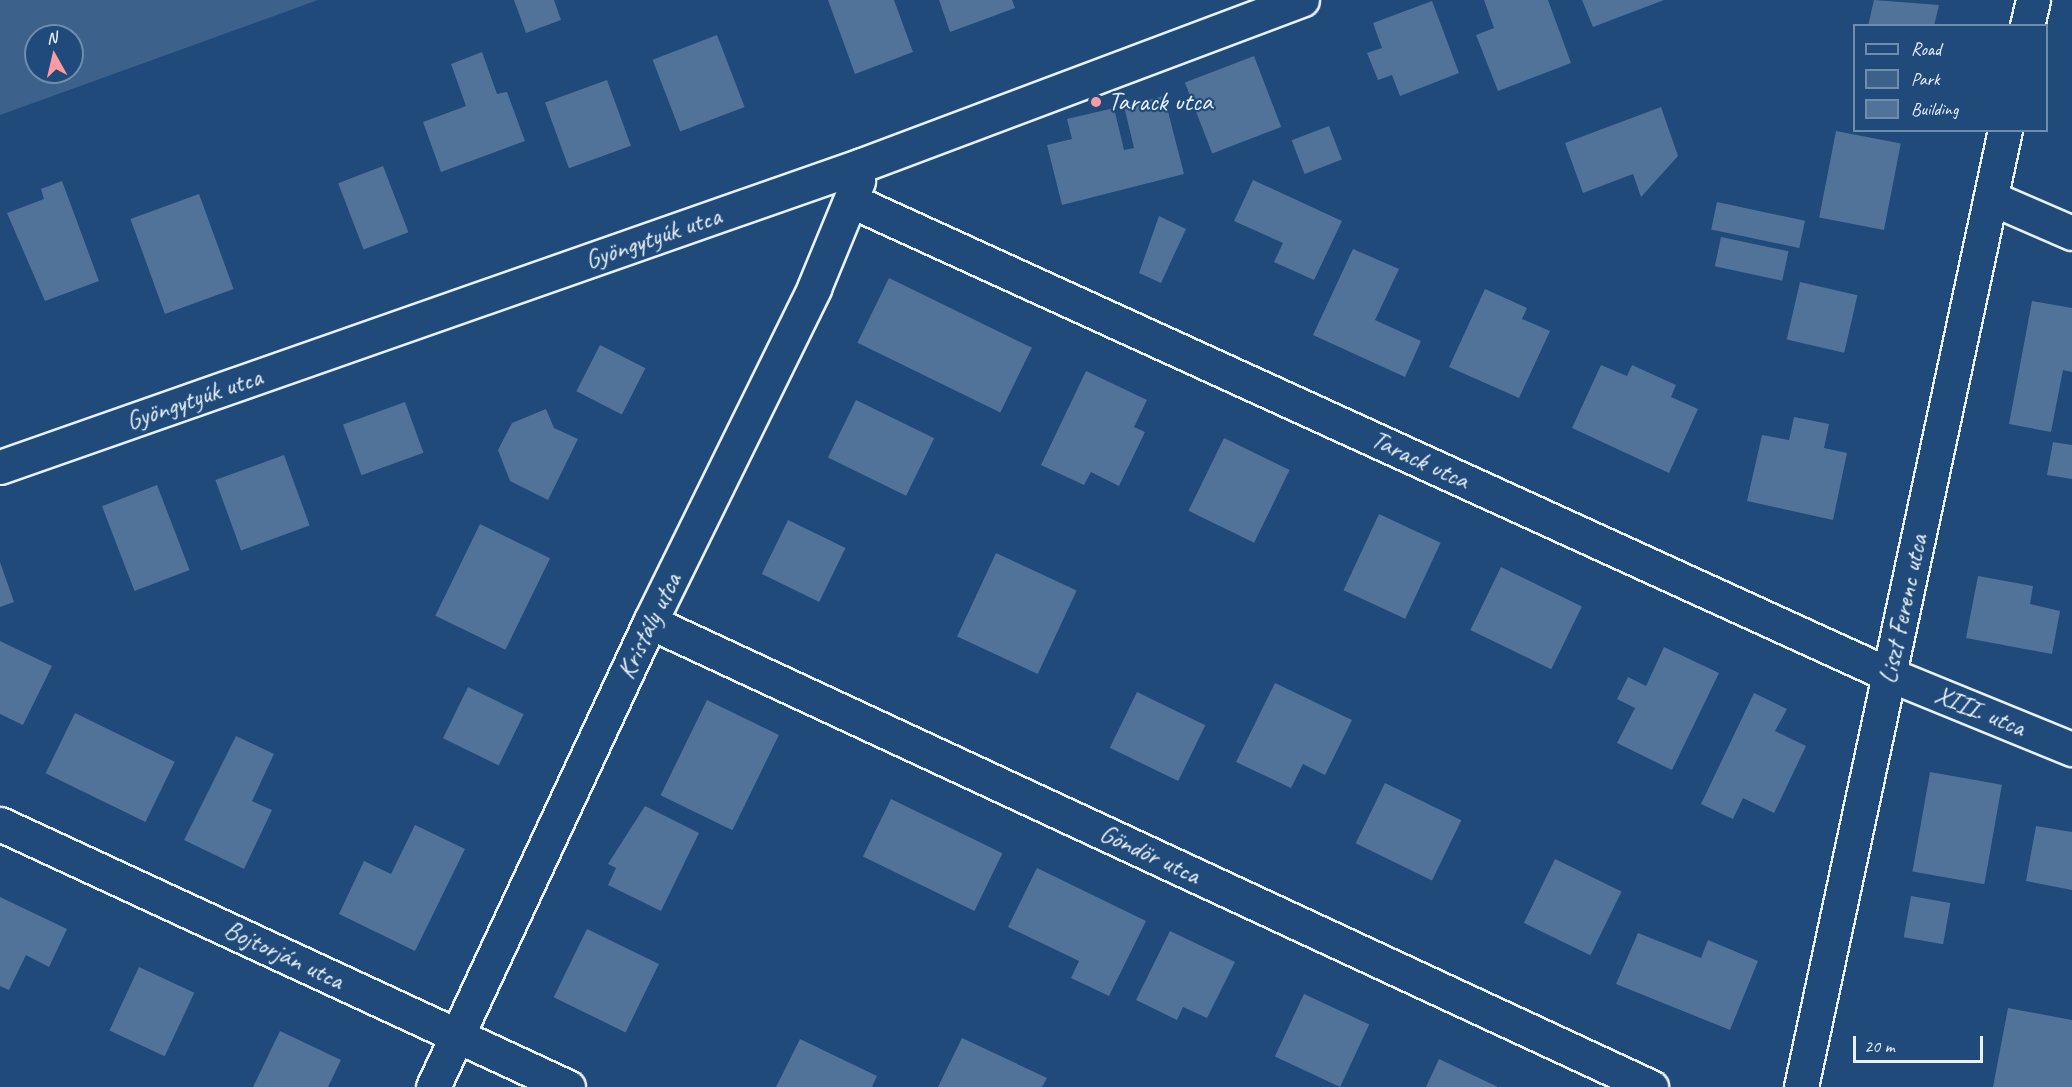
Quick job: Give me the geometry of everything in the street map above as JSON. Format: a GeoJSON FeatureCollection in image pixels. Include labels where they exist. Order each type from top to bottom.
{"type":"FeatureCollection","features":[{"type":"Feature","properties":{"kind":"street","name":"Gyöngytyúk utca"},"geometry":{"type":"LineString","coordinates":[[0,466],[862,165],[1302,0]]}},
{"type":"Feature","properties":{"kind":"street"},"geometry":{"type":"LineString","coordinates":[[2027,24],[2033,0]]}},
{"type":"Feature","properties":{"kind":"street","name":"Liszt Ferenc utca"},"geometry":{"type":"LineString","coordinates":[[1801,1087],[2005,132]]}},
{"type":"Feature","properties":{"kind":"street","name":"Kristály utca"},"geometry":{"type":"LineString","coordinates":[[434,1087],[650,622],[854,202],[862,165]]}},
{"type":"Feature","properties":{"kind":"street"},"geometry":{"type":"LineString","coordinates":[[1990,198],[2072,233]]}},
{"type":"Feature","properties":{"kind":"street","name":"Tarack utca"},"geometry":{"type":"LineString","coordinates":[[854,202],[1888,674]]}},
{"type":"Feature","properties":{"kind":"street","name":"Göndör utca"},"geometry":{"type":"LineString","coordinates":[[650,622],[1651,1087]]}},
{"type":"Feature","properties":{"kind":"street","name":"XIII. utca"},"geometry":{"type":"LineString","coordinates":[[1888,674],[2072,749]]}},
{"type":"Feature","properties":{"kind":"street","name":"Bojtorján utca"},"geometry":{"type":"LineString","coordinates":[[0,824],[568,1087]]}},
{"type":"Feature","properties":{"kind":"green space"},"geometry":{"type":"Polygon","coordinates":[[[0,0],[318,0],[0,115],[0,0]]]}},
{"type":"Feature","properties":{"kind":"building"},"geometry":{"type":"Polygon","coordinates":[[[514,0],[554,0],[561,20],[526,33],[514,0]]]}},
{"type":"Feature","properties":{"kind":"building"},"geometry":{"type":"Polygon","coordinates":[[[828,0],[894,0],[913,52],[855,74],[828,0]]]}},
{"type":"Feature","properties":{"kind":"building"},"geometry":{"type":"Polygon","coordinates":[[[939,0],[1012,0],[1015,8],[950,32],[939,0]]]}},
{"type":"Feature","properties":{"kind":"building"},"geometry":{"type":"Polygon","coordinates":[[[1484,0],[1548,0],[1571,63],[1498,91],[1476,35],[1494,28],[1484,0]]]}},
{"type":"Feature","properties":{"kind":"building"},"geometry":{"type":"Polygon","coordinates":[[[1582,0],[1664,0],[1593,27],[1582,0]]]}},
{"type":"Feature","properties":{"kind":"building"},"geometry":{"type":"Polygon","coordinates":[[[1874,0],[1939,5],[1934,24],[1868,24],[1874,0]]]}},
{"type":"Feature","properties":{"kind":"building"},"geometry":{"type":"Polygon","coordinates":[[[1432,1],[1459,73],[1400,96],[1392,75],[1378,80],[1367,53],[1382,48],[1373,23],[1432,1]]]}},
{"type":"Feature","properties":{"kind":"building"},"geometry":{"type":"Polygon","coordinates":[[[717,35],[745,107],[680,132],[653,60],[717,35]]]}},
{"type":"Feature","properties":{"kind":"building"},"geometry":{"type":"Polygon","coordinates":[[[482,52],[497,94],[507,92],[525,141],[441,172],[423,122],[466,106],[451,64],[482,52]]]}},
{"type":"Feature","properties":{"kind":"building"},"geometry":{"type":"Polygon","coordinates":[[[1254,56],[1281,127],[1212,153],[1185,83],[1254,56]]]}},
{"type":"Feature","properties":{"kind":"building"},"geometry":{"type":"Polygon","coordinates":[[[607,80],[631,146],[569,168],[545,103],[607,80]]]}},
{"type":"Feature","properties":{"kind":"building"},"geometry":{"type":"Polygon","coordinates":[[[1164,96],[1184,174],[1062,205],[1047,145],[1072,139],[1067,119],[1114,108],[1124,150],[1134,148],[1124,106],[1164,96]]]}},
{"type":"Feature","properties":{"kind":"building"},"geometry":{"type":"Polygon","coordinates":[[[1661,107],[1678,156],[1641,197],[1633,174],[1583,193],[1565,143],[1661,107]]]}},
{"type":"Feature","properties":{"kind":"building"},"geometry":{"type":"Polygon","coordinates":[[[1329,126],[1342,160],[1305,174],[1292,140],[1329,126]]]}},
{"type":"Feature","properties":{"kind":"building"},"geometry":{"type":"Polygon","coordinates":[[[1836,131],[1901,144],[1884,230],[1819,217],[1836,131]]]}},
{"type":"Feature","properties":{"kind":"building"},"geometry":{"type":"Polygon","coordinates":[[[383,166],[408,232],[364,249],[338,183],[383,166]]]}},
{"type":"Feature","properties":{"kind":"building"},"geometry":{"type":"Polygon","coordinates":[[[1253,180],[1342,221],[1314,280],[1274,262],[1283,243],[1234,221],[1253,180]]]}},
{"type":"Feature","properties":{"kind":"building"},"geometry":{"type":"Polygon","coordinates":[[[62,181],[99,281],[45,301],[7,213],[44,199],[41,189],[62,181]]]}},
{"type":"Feature","properties":{"kind":"building"},"geometry":{"type":"Polygon","coordinates":[[[199,194],[234,289],[165,314],[130,219],[199,194]]]}},
{"type":"Feature","properties":{"kind":"building"},"geometry":{"type":"Polygon","coordinates":[[[1717,202],[1805,221],[1799,248],[1711,229],[1717,202]]]}},
{"type":"Feature","properties":{"kind":"building"},"geometry":{"type":"Polygon","coordinates":[[[1159,216],[1186,229],[1161,283],[1139,273],[1159,216]]]}},
{"type":"Feature","properties":{"kind":"building"},"geometry":{"type":"Polygon","coordinates":[[[1721,237],[1788,251],[1782,281],[1715,266],[1721,237]]]}},
{"type":"Feature","properties":{"kind":"building"},"geometry":{"type":"Polygon","coordinates":[[[1353,249],[1399,269],[1375,320],[1421,341],[1405,377],[1313,335],[1353,249]]]}},
{"type":"Feature","properties":{"kind":"building"},"geometry":{"type":"Polygon","coordinates":[[[889,278],[1032,348],[1000,412],[857,343],[889,278]]]}},
{"type":"Feature","properties":{"kind":"building"},"geometry":{"type":"Polygon","coordinates":[[[1800,282],[1857,295],[1844,353],[1787,339],[1800,282]]]}},
{"type":"Feature","properties":{"kind":"building"},"geometry":{"type":"Polygon","coordinates":[[[1485,289],[1527,308],[1522,319],[1550,331],[1519,398],[1449,367],[1485,289]]]}},
{"type":"Feature","properties":{"kind":"building"},"geometry":{"type":"Polygon","coordinates":[[[2032,301],[2072,308],[2072,372],[2063,370],[2051,432],[2009,424],[2032,301]]]}},
{"type":"Feature","properties":{"kind":"building"},"geometry":{"type":"Polygon","coordinates":[[[600,345],[645,368],[622,414],[576,391],[600,345]]]}},
{"type":"Feature","properties":{"kind":"building"},"geometry":{"type":"Polygon","coordinates":[[[1601,365],[1627,376],[1632,365],[1676,385],[1671,397],[1698,409],[1669,473],[1572,428],[1601,365]]]}},
{"type":"Feature","properties":{"kind":"building"},"geometry":{"type":"Polygon","coordinates":[[[1086,371],[1147,400],[1134,427],[1145,432],[1119,486],[1091,472],[1084,485],[1041,465],[1086,371]]]}},
{"type":"Feature","properties":{"kind":"building"},"geometry":{"type":"Polygon","coordinates":[[[856,400],[934,438],[906,496],[828,458],[856,400]]]}},
{"type":"Feature","properties":{"kind":"building"},"geometry":{"type":"Polygon","coordinates":[[[405,402],[423,453],[361,475],[343,425],[405,402]]]}},
{"type":"Feature","properties":{"kind":"building"},"geometry":{"type":"Polygon","coordinates":[[[546,409],[554,428],[578,439],[548,500],[510,481],[498,450],[512,423],[546,409]]]}},
{"type":"Feature","properties":{"kind":"building"},"geometry":{"type":"Polygon","coordinates":[[[1794,417],[1829,424],[1824,448],[1847,453],[1833,520],[1747,501],[1762,435],[1789,440],[1794,417]]]}},
{"type":"Feature","properties":{"kind":"building"},"geometry":{"type":"Polygon","coordinates":[[[1224,438],[1290,470],[1254,543],[1188,511],[1224,438]]]}},
{"type":"Feature","properties":{"kind":"building"},"geometry":{"type":"Polygon","coordinates":[[[2053,442],[2072,445],[2072,479],[2047,475],[2053,442]]]}},
{"type":"Feature","properties":{"kind":"building"},"geometry":{"type":"Polygon","coordinates":[[[284,455],[310,525],[241,550],[215,480],[284,455]]]}},
{"type":"Feature","properties":{"kind":"building"},"geometry":{"type":"Polygon","coordinates":[[[157,485],[190,570],[135,591],[102,506],[157,485]]]}},
{"type":"Feature","properties":{"kind":"building"},"geometry":{"type":"Polygon","coordinates":[[[1379,514],[1441,543],[1405,619],[1344,590],[1379,514]]]}},
{"type":"Feature","properties":{"kind":"building"},"geometry":{"type":"Polygon","coordinates":[[[788,520],[846,548],[819,602],[762,574],[788,520]]]}},
{"type":"Feature","properties":{"kind":"building"},"geometry":{"type":"Polygon","coordinates":[[[480,524],[550,558],[505,650],[435,616],[480,524]]]}},
{"type":"Feature","properties":{"kind":"building"},"geometry":{"type":"Polygon","coordinates":[[[996,553],[1077,591],[1038,674],[957,636],[996,553]]]}},
{"type":"Feature","properties":{"kind":"building"},"geometry":{"type":"Polygon","coordinates":[[[0,562],[14,602],[0,607],[0,562]]]}},
{"type":"Feature","properties":{"kind":"building"},"geometry":{"type":"Polygon","coordinates":[[[1501,567],[1582,606],[1551,669],[1470,630],[1501,567]]]}},
{"type":"Feature","properties":{"kind":"building"},"geometry":{"type":"Polygon","coordinates":[[[1978,576],[2033,586],[2030,604],[2060,611],[2052,654],[1966,638],[1978,576]]]}},
{"type":"Feature","properties":{"kind":"building"},"geometry":{"type":"Polygon","coordinates":[[[0,641],[52,666],[23,725],[0,714],[0,641]]]}},
{"type":"Feature","properties":{"kind":"building"},"geometry":{"type":"Polygon","coordinates":[[[1664,647],[1719,673],[1672,770],[1617,743],[1635,708],[1617,699],[1628,677],[1646,686],[1664,647]]]}},
{"type":"Feature","properties":{"kind":"building"},"geometry":{"type":"Polygon","coordinates":[[[1275,683],[1352,720],[1325,775],[1303,764],[1291,788],[1236,762],[1275,683]]]}},
{"type":"Feature","properties":{"kind":"building"},"geometry":{"type":"Polygon","coordinates":[[[468,687],[524,714],[499,765],[443,738],[468,687]]]}},
{"type":"Feature","properties":{"kind":"building"},"geometry":{"type":"Polygon","coordinates":[[[1137,692],[1205,725],[1178,781],[1110,748],[1137,692]]]}},
{"type":"Feature","properties":{"kind":"building"},"geometry":{"type":"Polygon","coordinates":[[[1754,693],[1787,709],[1775,731],[1806,746],[1774,813],[1743,798],[1733,819],[1701,804],[1754,693]]]}},
{"type":"Feature","properties":{"kind":"building"},"geometry":{"type":"Polygon","coordinates":[[[707,700],[779,735],[732,830],[661,795],[707,700]]]}},
{"type":"Feature","properties":{"kind":"building"},"geometry":{"type":"Polygon","coordinates":[[[75,713],[175,762],[145,822],[46,773],[75,713]]]}},
{"type":"Feature","properties":{"kind":"building"},"geometry":{"type":"Polygon","coordinates":[[[236,736],[274,754],[252,801],[272,810],[244,869],[184,840],[236,736]]]}},
{"type":"Feature","properties":{"kind":"building"},"geometry":{"type":"Polygon","coordinates":[[[1930,772],[2002,785],[1984,884],[1912,871],[1930,772]]]}},
{"type":"Feature","properties":{"kind":"building"},"geometry":{"type":"Polygon","coordinates":[[[1385,783],[1461,820],[1432,880],[1356,843],[1385,783]]]}},
{"type":"Feature","properties":{"kind":"building"},"geometry":{"type":"Polygon","coordinates":[[[891,799],[1002,853],[974,911],[863,857],[891,799]]]}},
{"type":"Feature","properties":{"kind":"building"},"geometry":{"type":"Polygon","coordinates":[[[645,806],[699,833],[661,911],[608,885],[616,868],[608,864],[645,806]]]}},
{"type":"Feature","properties":{"kind":"building"},"geometry":{"type":"Polygon","coordinates":[[[415,825],[465,849],[415,951],[339,914],[364,861],[391,874],[415,825]]]}},
{"type":"Feature","properties":{"kind":"building"},"geometry":{"type":"Polygon","coordinates":[[[2036,826],[2072,832],[2072,890],[2026,881],[2036,826]]]}},
{"type":"Feature","properties":{"kind":"building"},"geometry":{"type":"Polygon","coordinates":[[[1555,859],[1622,891],[1590,955],[1524,923],[1555,859]]]}},
{"type":"Feature","properties":{"kind":"building"},"geometry":{"type":"Polygon","coordinates":[[[1037,868],[1146,921],[1109,996],[1071,978],[1079,961],[1008,927],[1037,868]]]}},
{"type":"Feature","properties":{"kind":"building"},"geometry":{"type":"Polygon","coordinates":[[[1911,896],[1950,903],[1943,944],[1904,937],[1911,896]]]}},
{"type":"Feature","properties":{"kind":"building"},"geometry":{"type":"Polygon","coordinates":[[[0,897],[67,929],[49,967],[26,955],[9,990],[0,986],[0,897]]]}},
{"type":"Feature","properties":{"kind":"building"},"geometry":{"type":"Polygon","coordinates":[[[587,929],[659,964],[626,1032],[554,997],[587,929]]]}},
{"type":"Feature","properties":{"kind":"building"},"geometry":{"type":"Polygon","coordinates":[[[1170,931],[1235,962],[1207,1018],[1183,1007],[1177,1020],[1136,1000],[1170,931]]]}},
{"type":"Feature","properties":{"kind":"building"},"geometry":{"type":"Polygon","coordinates":[[[1638,933],[1701,958],[1708,940],[1758,961],[1730,1030],[1616,984],[1638,933]]]}},
{"type":"Feature","properties":{"kind":"building"},"geometry":{"type":"Polygon","coordinates":[[[139,967],[194,993],[165,1056],[109,1030],[139,967]]]}},
{"type":"Feature","properties":{"kind":"building"},"geometry":{"type":"Polygon","coordinates":[[[1304,994],[1369,1024],[1340,1087],[1275,1057],[1304,994]]]}},
{"type":"Feature","properties":{"kind":"building"},"geometry":{"type":"Polygon","coordinates":[[[2008,1008],[2072,1020],[2072,1087],[1993,1087],[2008,1008]]]}},
{"type":"Feature","properties":{"kind":"building"},"geometry":{"type":"Polygon","coordinates":[[[280,1031],[341,1060],[328,1087],[253,1087],[280,1031]]]}},
{"type":"Feature","properties":{"kind":"building"},"geometry":{"type":"Polygon","coordinates":[[[962,1038],[1047,1078],[1042,1087],[938,1087],[962,1038]]]}},
{"type":"Feature","properties":{"kind":"building"},"geometry":{"type":"Polygon","coordinates":[[[800,1039],[877,1076],[872,1087],[776,1087],[800,1039]]]}},
{"type":"Feature","properties":{"kind":"building"},"geometry":{"type":"Polygon","coordinates":[[[1439,1059],[1498,1087],[1426,1087],[1439,1059]]]}},
{"type":"Feature","properties":{"kind":"place","name":"Tarack utca"},"geometry":{"type":"Point","coordinates":[1096,102]}}]}
